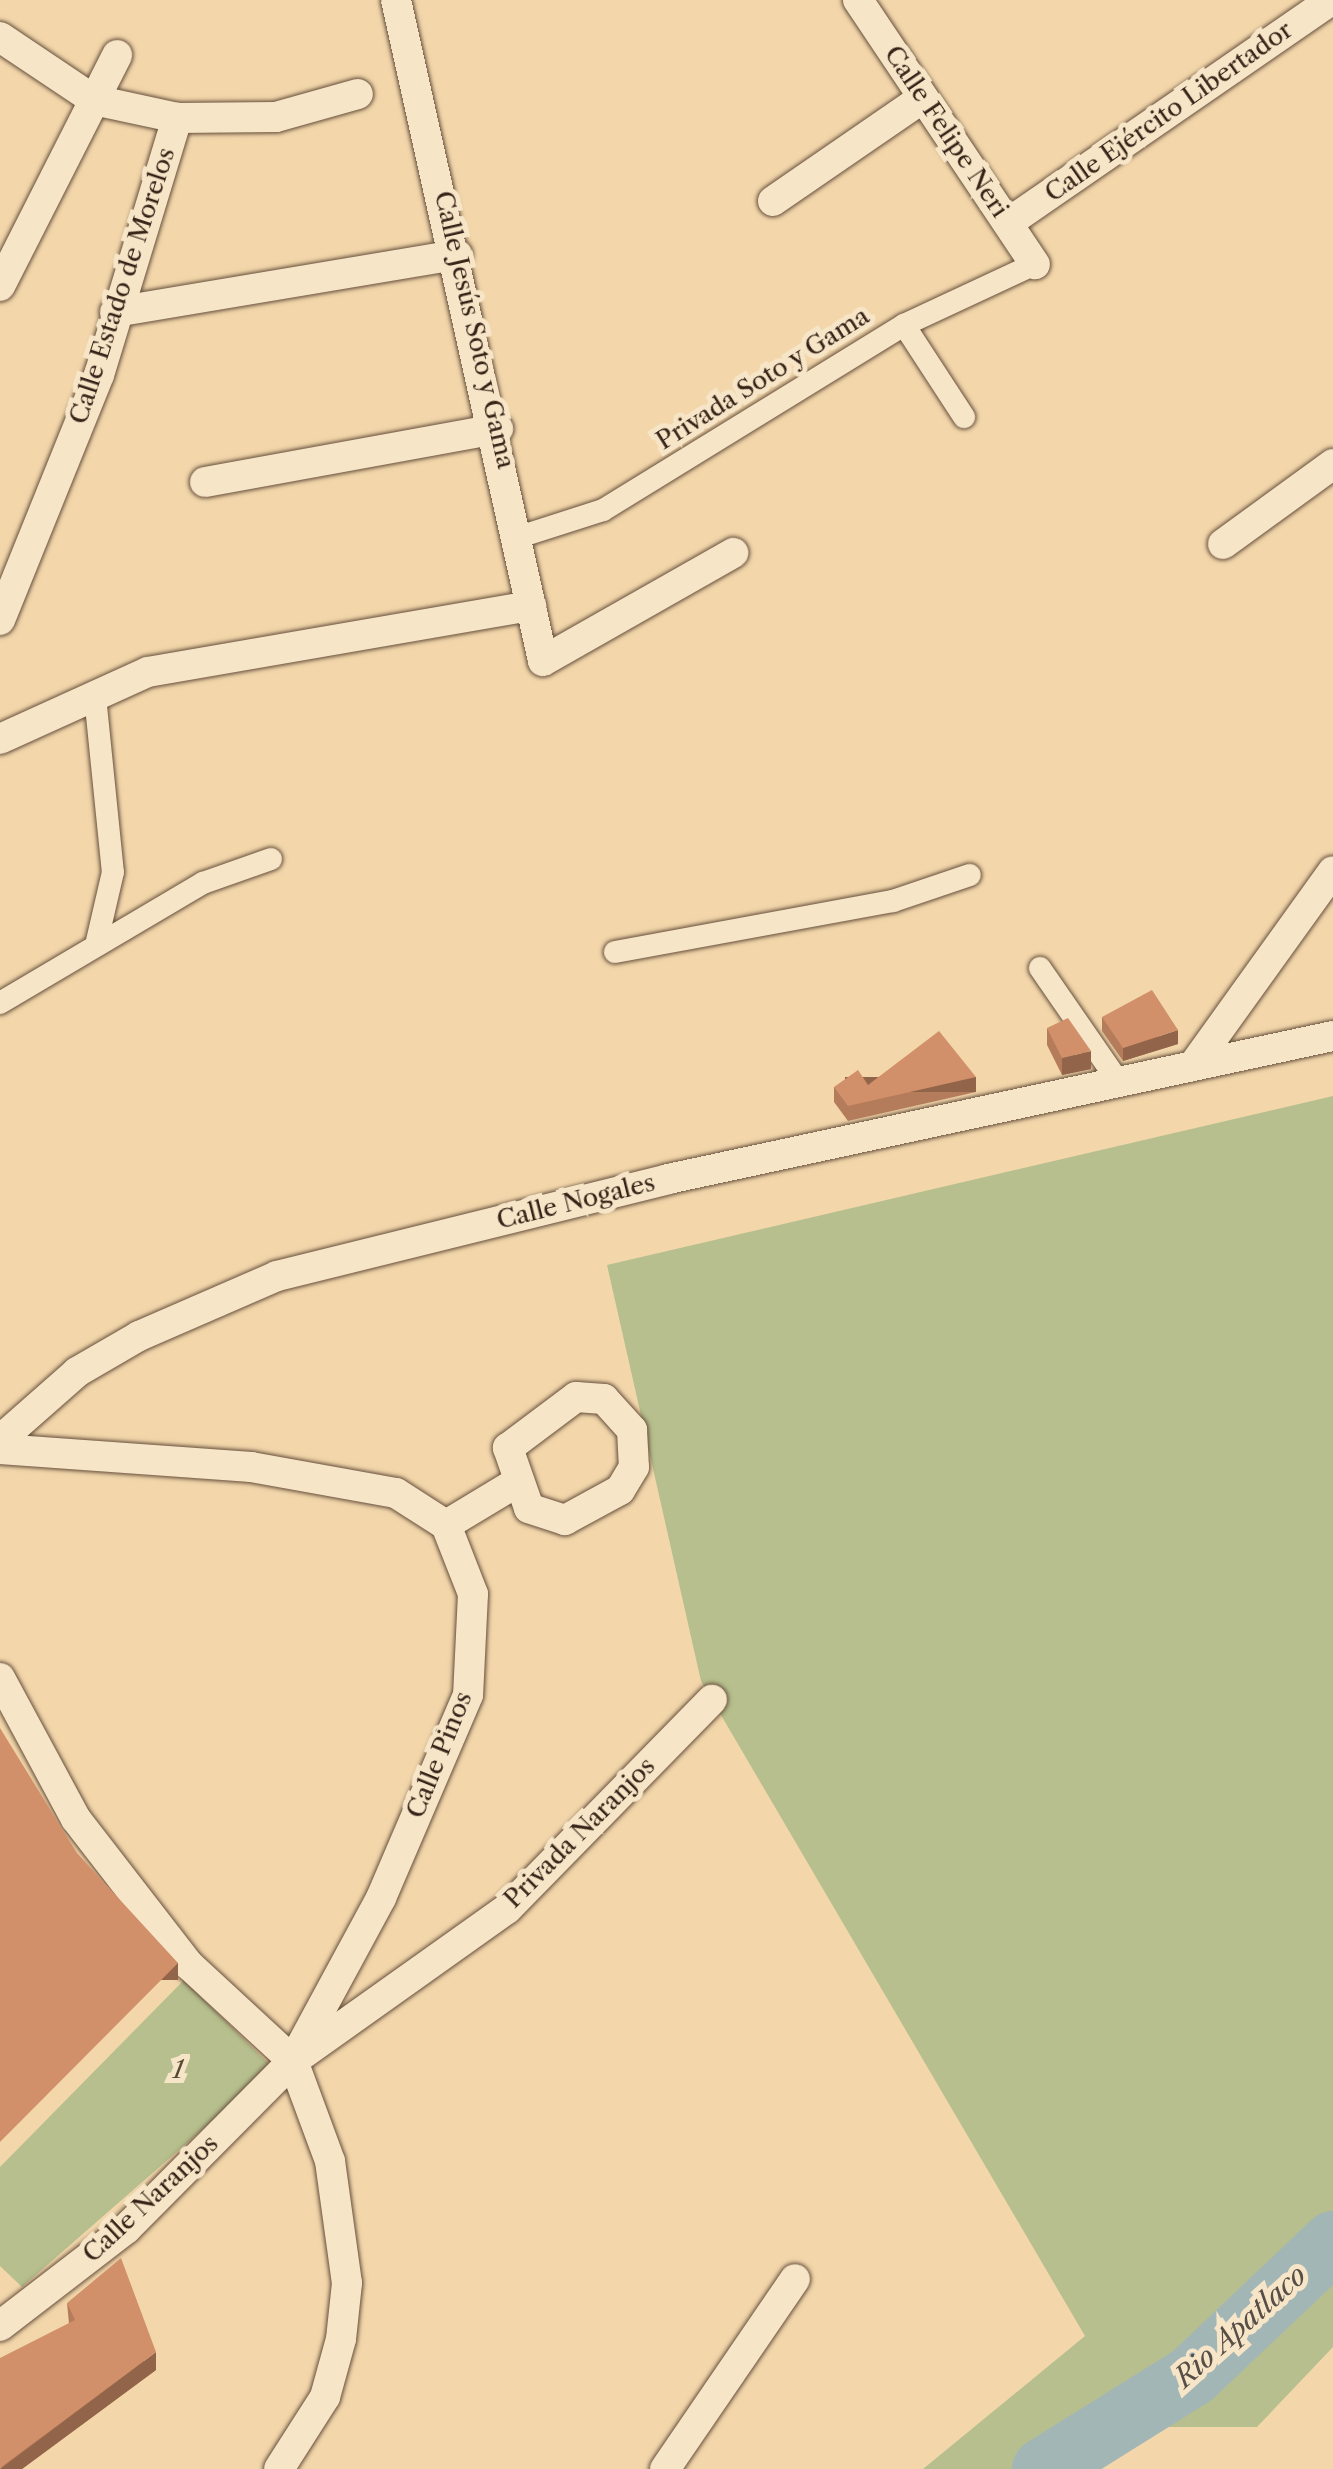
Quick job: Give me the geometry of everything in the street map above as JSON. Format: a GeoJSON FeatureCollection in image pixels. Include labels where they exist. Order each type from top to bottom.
{"type":"FeatureCollection","features":[{"type":"Feature","properties":{"kind":"street","name":"Calle Jesús Soto y Gama"},"geometry":{"type":"LineString","coordinates":[[396,0],[498,429],[543,662],[733,552]]}},
{"type":"Feature","properties":{"kind":"street","name":"Calle Felipe Neri"},"geometry":{"type":"LineString","coordinates":[[858,0],[1035,264]]}},
{"type":"Feature","properties":{"kind":"street","name":"Calle Ejército Libertador"},"geometry":{"type":"LineString","coordinates":[[1008,224],[1330,0]]}},
{"type":"Feature","properties":{"kind":"street"},"geometry":{"type":"LineString","coordinates":[[0,36],[94,100],[178,118],[276,117],[358,94]]}},
{"type":"Feature","properties":{"kind":"street"},"geometry":{"type":"LineString","coordinates":[[0,286],[117,55]]}},
{"type":"Feature","properties":{"kind":"street"},"geometry":{"type":"LineString","coordinates":[[772,200],[924,98]]}},
{"type":"Feature","properties":{"kind":"street","name":"Calle Estado de Morelos"},"geometry":{"type":"LineString","coordinates":[[0,620],[100,375],[115,312],[178,118]]}},
{"type":"Feature","properties":{"kind":"street"},"geometry":{"type":"LineString","coordinates":[[115,312],[457,255]]}},
{"type":"Feature","properties":{"kind":"street","name":"Privada Soto y Gama"},"geometry":{"type":"LineString","coordinates":[[519,537],[603,510],[904,325],[1035,264]]}},
{"type":"Feature","properties":{"kind":"street"},"geometry":{"type":"LineString","coordinates":[[904,325],[964,417]]}},
{"type":"Feature","properties":{"kind":"street"},"geometry":{"type":"LineString","coordinates":[[205,482],[498,429]]}},
{"type":"Feature","properties":{"kind":"street"},"geometry":{"type":"LineString","coordinates":[[1223,544],[1333,464]]}},
{"type":"Feature","properties":{"kind":"street"},"geometry":{"type":"LineString","coordinates":[[0,739],[148,672],[532,606]]}},
{"type":"Feature","properties":{"kind":"street"},"geometry":{"type":"LineString","coordinates":[[95,696],[113,872],[98,942]]}},
{"type":"Feature","properties":{"kind":"street"},"geometry":{"type":"LineString","coordinates":[[0,1003],[203,882],[271,859]]}},
{"type":"Feature","properties":{"kind":"street"},"geometry":{"type":"LineString","coordinates":[[1195,1063],[1333,871]]}},
{"type":"Feature","properties":{"kind":"street"},"geometry":{"type":"LineString","coordinates":[[616,952],[893,901],[970,875]]}},
{"type":"Feature","properties":{"kind":"street"},"geometry":{"type":"LineString","coordinates":[[1040,968],[1118,1081]]}},
{"type":"Feature","properties":{"kind":"street","name":"Calle Nogales"},"geometry":{"type":"LineString","coordinates":[[0,1440],[77,1372],[139,1336],[278,1276],[1195,1063],[1333,1036]]}},
{"type":"Feature","properties":{"kind":"street"},"geometry":{"type":"LineString","coordinates":[[576,1397],[604,1399],[632,1430],[634,1467],[620,1490],[565,1520],[528,1508],[519,1481],[508,1448],[576,1397]]}},
{"type":"Feature","properties":{"kind":"street"},"geometry":{"type":"LineString","coordinates":[[0,1448],[251,1467],[396,1493],[446,1525],[519,1481]]}},
{"type":"Feature","properties":{"kind":"street","name":"Calle Pinos"},"geometry":{"type":"LineString","coordinates":[[293,2062],[381,1898],[468,1695],[473,1594],[446,1525]]}},
{"type":"Feature","properties":{"kind":"street"},"geometry":{"type":"LineString","coordinates":[[0,1678],[87,1834],[189,1965],[293,2062],[330,2161],[347,2283],[325,2397],[279,2469]]}},
{"type":"Feature","properties":{"kind":"street","name":"Privada Naranjos"},"geometry":{"type":"LineString","coordinates":[[293,2062],[507,1909],[712,1700]]}},
{"type":"Feature","properties":{"kind":"street","name":"Calle Naranjos"},"geometry":{"type":"LineString","coordinates":[[5,2316],[126,2229],[293,2062]]}},
{"type":"Feature","properties":{"kind":"street"},"geometry":{"type":"LineString","coordinates":[[665,2469],[795,2279]]}},
{"type":"Feature","properties":{"kind":"green space"},"geometry":{"type":"Polygon","coordinates":[[[1333,1096],[1333,2347],[1257,2427],[1161,2427],[1098,2469],[923,2469],[1085,2336],[701,1681],[607,1265],[1333,1096]]]}},
{"type":"Feature","properties":{"kind":"green space","name":"1"},"geometry":{"type":"Polygon","coordinates":[[[184,1980],[273,2068],[22,2287],[0,2266],[0,2167],[184,1980]]]}},
{"type":"Feature","properties":{"kind":"building"},"geometry":{"type":"Polygon","coordinates":[[[1152,990],[1178,1030],[1123,1048],[1102,1017],[1152,990]]]}},
{"type":"Feature","properties":{"kind":"building"},"geometry":{"type":"Polygon","coordinates":[[[1068,1018],[1091,1051],[1062,1058],[1047,1028],[1068,1018]]]}},
{"type":"Feature","properties":{"kind":"building"},"geometry":{"type":"Polygon","coordinates":[[[939,1031],[976,1077],[848,1106],[834,1087],[858,1070],[868,1085],[939,1031]]]}},
{"type":"Feature","properties":{"kind":"building"},"geometry":{"type":"Polygon","coordinates":[[[0,1728],[77,1853],[178,1963],[0,2142],[0,1728]]]}},
{"type":"Feature","properties":{"kind":"building"},"geometry":{"type":"Polygon","coordinates":[[[121,2258],[156,2352],[0,2468],[0,2358],[75,2320],[67,2303],[121,2258]]]}},
{"type":"Feature","properties":{"kind":"waterway","name":"Rio Apatlaco"},"geometry":{"type":"LineString","coordinates":[[1043,2469],[1192,2376],[1333,2242]]}}]}
